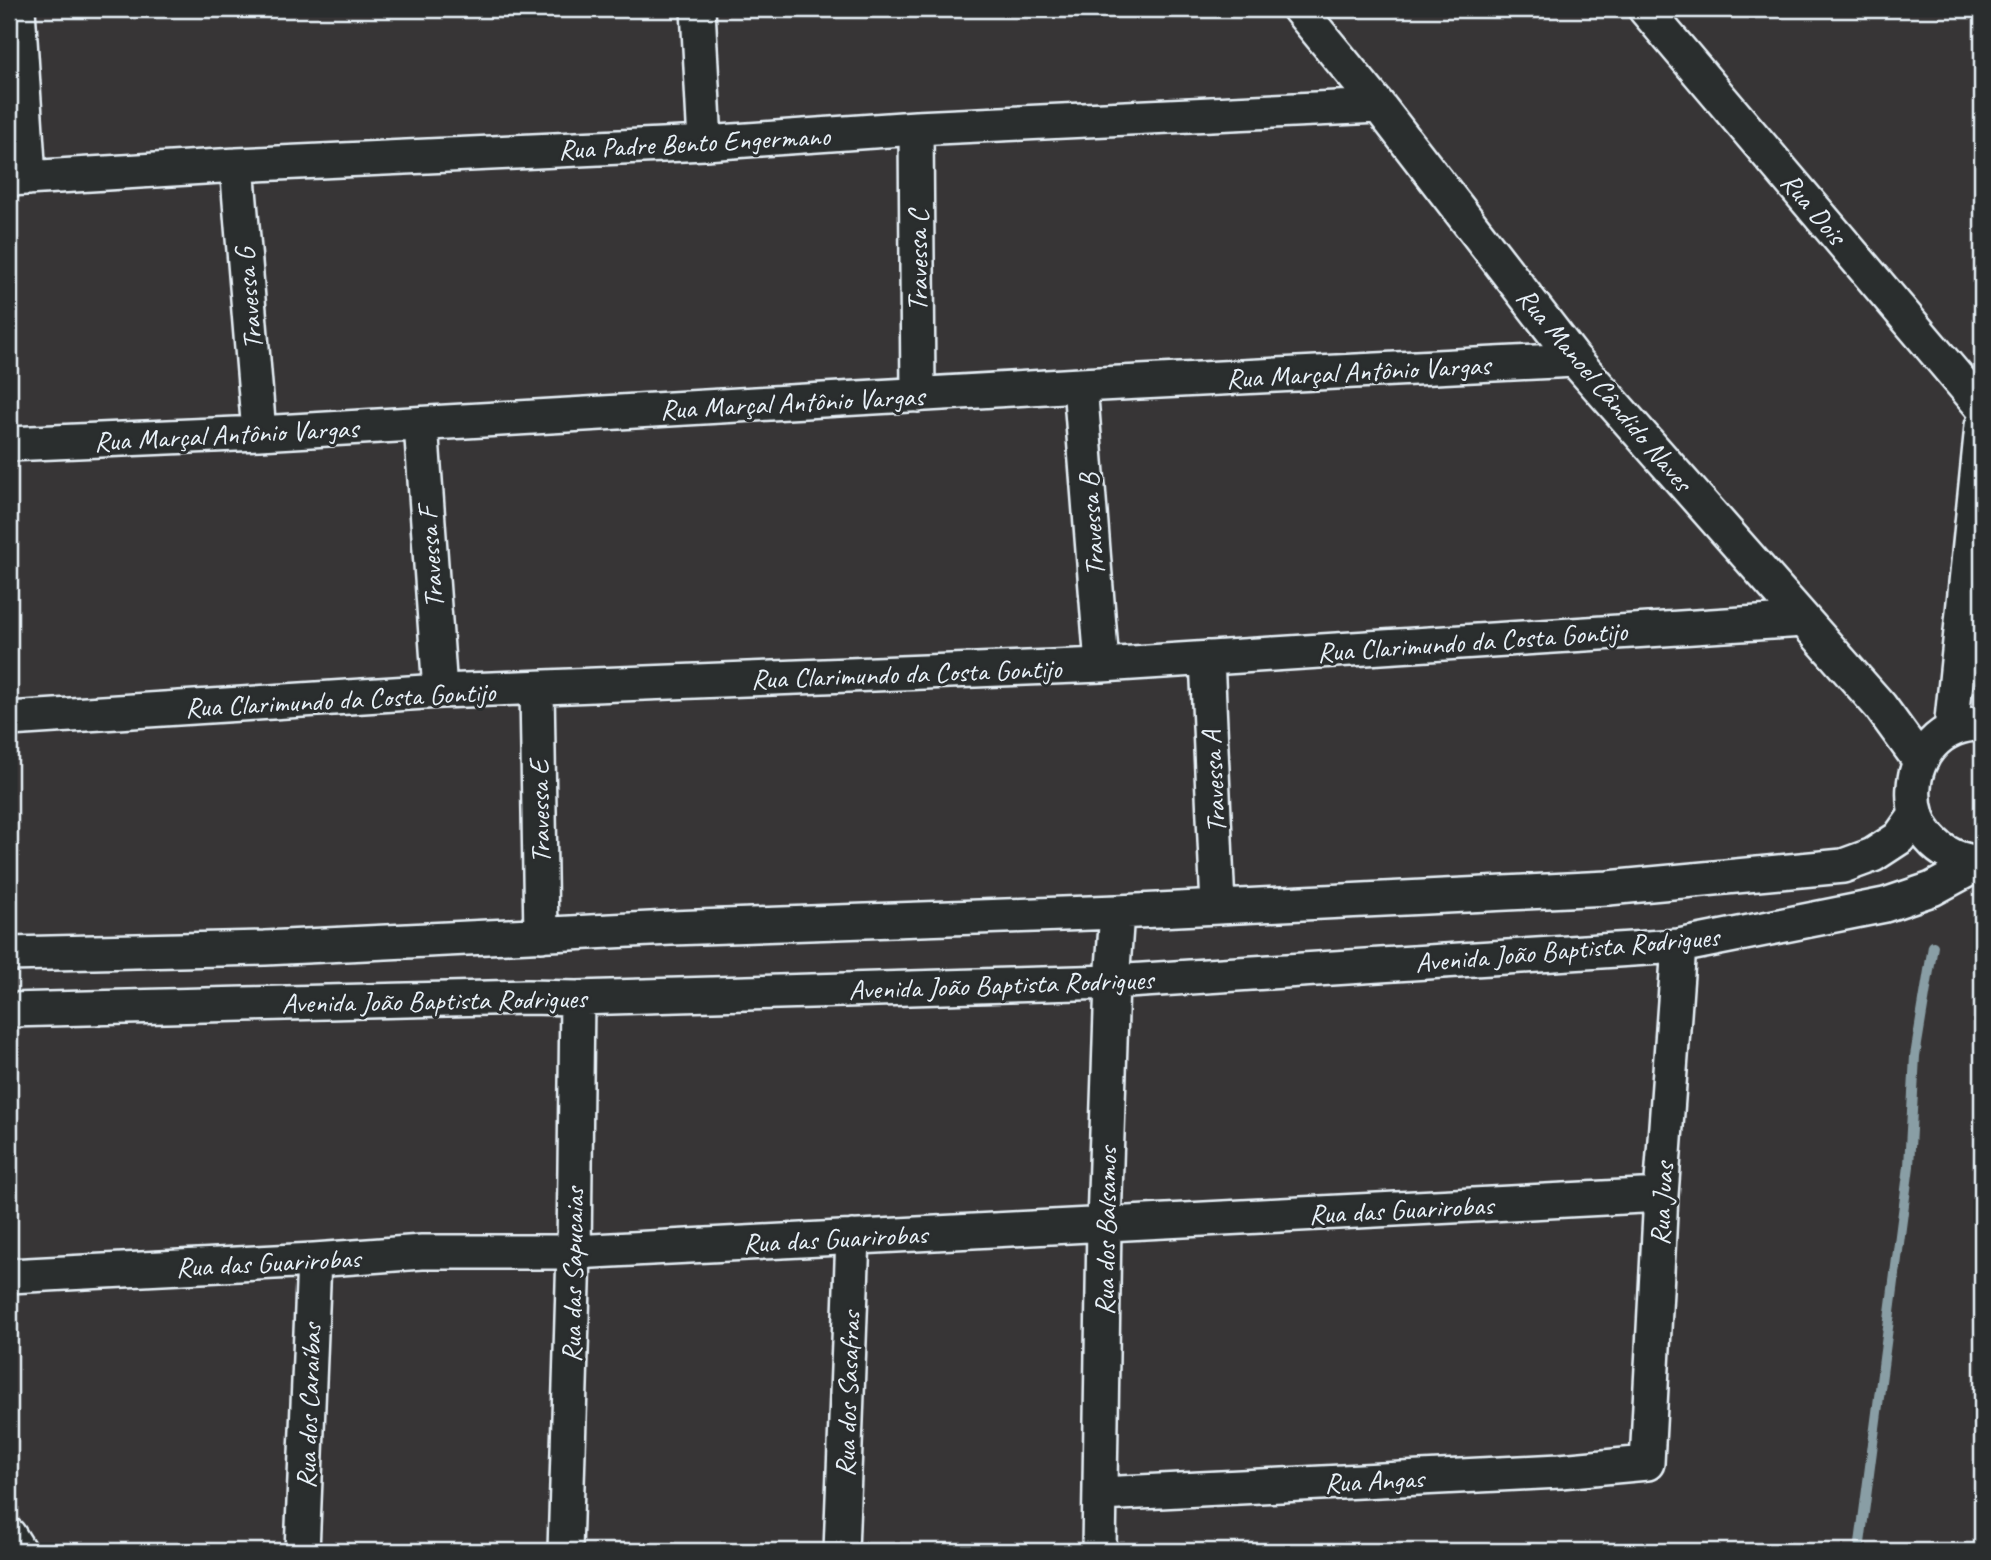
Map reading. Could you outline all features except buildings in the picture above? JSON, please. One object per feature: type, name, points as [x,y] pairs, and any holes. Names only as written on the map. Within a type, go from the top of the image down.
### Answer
[{"type":"street","points":[[18,9],[19,179]]},
{"type":"street","points":[[698,9],[705,143]]},
{"type":"street","name":"Rua Manoel Cândido Naves","points":[[1299,9],[1379,106],[1575,360],[1880,706],[1920,761]]},
{"type":"street","name":"Rua Dois","points":[[1645,9],[1982,407]]},
{"type":"street","name":"Rua Padre Bento Engermano","points":[[19,179],[237,165],[705,143],[916,128],[1379,106]]},
{"type":"street","name":"Travessa C","points":[[916,128],[918,395]]},
{"type":"street","name":"Travessa G","points":[[237,165],[258,433]]},
{"type":"street","name":"Rua Marçal Antônio Vargas","points":[[9,444],[258,433],[1080,385],[1575,360]]},
{"type":"street","name":"Travessa B","points":[[1080,385],[1102,665]]},
{"type":"street","name":"Travessa F","points":[[421,424],[440,691]]},
{"type":"street","points":[[1981,863],[1952,856],[1930,839],[1916,814],[1913,797],[1914,778],[1920,761],[1934,743],[1967,727],[1982,426]]},
{"type":"street","name":"Rua Clarimundo da Costa Gontijo","points":[[9,719],[440,691],[1102,665],[1803,620]]},
{"type":"street","name":"Travessa A","points":[[1207,658],[1218,907]]},
{"type":"street","name":"Travessa E","points":[[537,689],[541,935]]},
{"type":"street","name":"Avenida João Baptista Rodrigues","points":[[9,954],[265,948],[1608,888],[1843,866],[1873,855],[1899,838],[1916,814]]},
{"type":"street","name":"Avenida João Baptista Rodrigues","points":[[9,1010],[576,998],[1111,982],[1679,946],[1885,905],[1932,888],[1981,863]]},
{"type":"street","name":"Rua dos Balsamos","points":[[1099,1551],[1104,1224],[1111,982],[1117,912]]},
{"type":"street","name":"Rua Juas","points":[[1647,1463],[1661,1195],[1679,946]]},
{"type":"street","name":"Rua das Sapucaias","points":[[565,1551],[574,1252],[576,998]]},
{"type":"street","name":"Rua das Guarirobas","points":[[9,1276],[422,1252],[574,1252],[1661,1195]]},
{"type":"street","name":"Rua dos Sasafras","points":[[841,1551],[853,1237]]},
{"type":"street","name":"Rua dos Caraíbas","points":[[302,1551],[314,1260]]},
{"type":"street","name":"Rua Angas","points":[[1100,1494],[1560,1471],[1647,1463]]},
{"type":"street","points":[[9,1535],[19,1551]]},
{"type":"waterway","points":[[1859,1551],[1909,1166],[1915,1056],[1933,946]]}]
